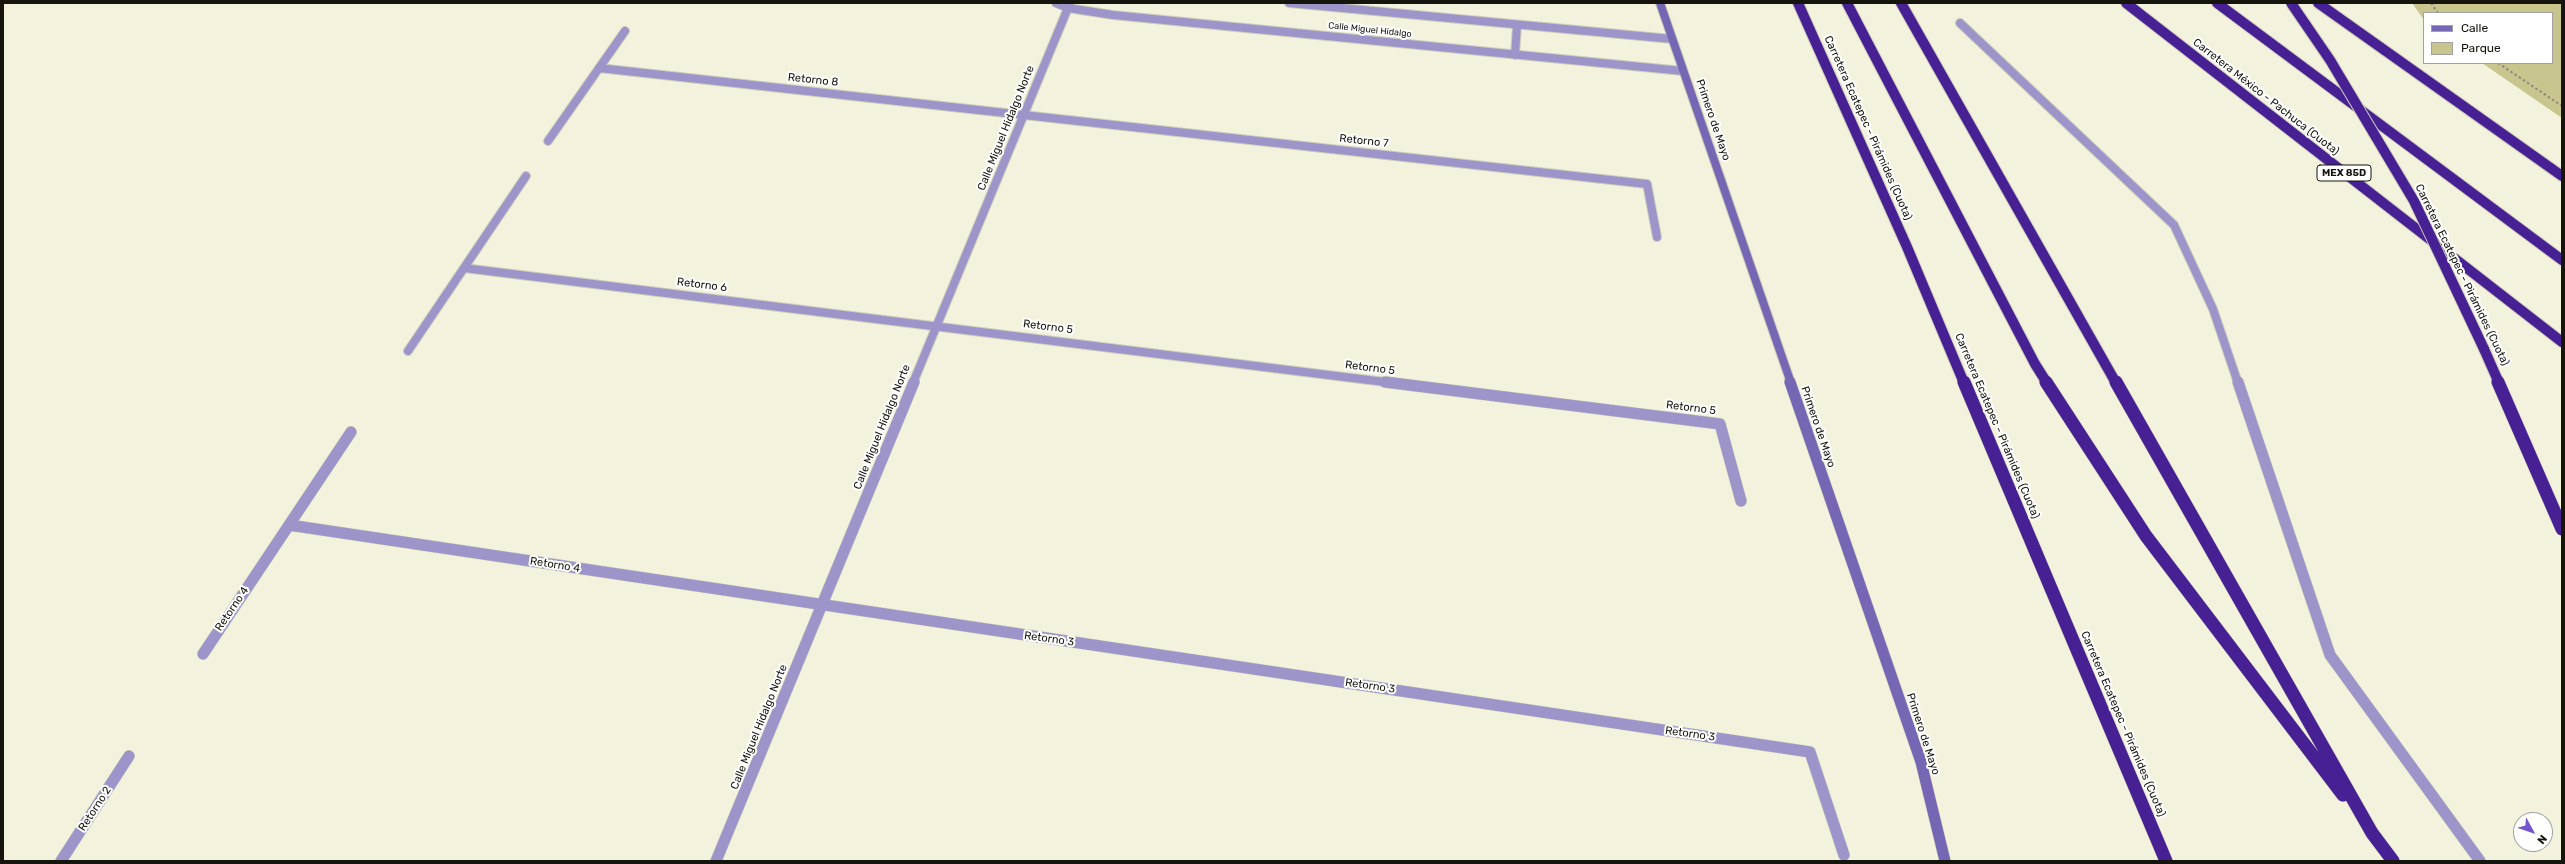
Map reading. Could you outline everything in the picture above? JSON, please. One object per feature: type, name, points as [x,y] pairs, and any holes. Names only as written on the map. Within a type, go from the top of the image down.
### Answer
[{"type":"highway","name":"Carretera Ecatepec - Pirámides (Cuota)","points":[[1798,3],[1907,247],[2166,861]]},
{"type":"highway","points":[[1847,3],[2039,371],[2146,536],[2393,861]]},
{"type":"highway","points":[[1901,3],[2372,833]]},
{"type":"highway","name":"Carretera México - Pachuca (Cuota)","points":[[2126,3],[2562,342]]},
{"type":"highway","points":[[2217,3],[2562,260]]},
{"type":"highway","name":"Carretera Ecatepec - Pirámides (Cuota)","points":[[2290,3],[2330,60],[2414,201],[2484,349],[2562,529]]},
{"type":"highway","points":[[2318,3],[2562,176]]},
{"type":"main road","name":"Primero de Mayo","points":[[1660,3],[1921,762],[1945,861]]},
{"type":"street","name":"Calle Miguel Hidalgo","points":[[1056,3],[1113,15],[1683,71]]},
{"type":"street","name":"Calle Miguel Hidalgo","points":[[1289,3],[1672,39]]},
{"type":"street","name":"Calle Miguel Hidalgo Norte","points":[[716,861],[1069,6]]},
{"type":"street","points":[[1960,23],[2174,225],[2214,309],[2330,655],[2480,861]]},
{"type":"street","points":[[1515,55],[1518,25]]},
{"type":"street","points":[[548,141],[625,31]]},
{"type":"street","name":"Retorno 8","points":[[599,68],[1025,114]]},
{"type":"street","name":"Retorno 7","points":[[1025,114],[1647,184],[1657,236]]},
{"type":"street","points":[[408,351],[526,176]]},
{"type":"street","name":"Retorno 6","points":[[464,268],[937,325]]},
{"type":"street","name":"Retorno 5","points":[[937,325],[1720,424],[1741,501]]},
{"type":"street","name":"Retorno 4","points":[[202,654],[351,432]]},
{"type":"street","name":"Retorno 4","points":[[289,525],[822,605]]},
{"type":"street","name":"Retorno 3","points":[[822,605],[1810,752],[1844,855]]},
{"type":"street","name":"Retorno 2","points":[[61,861],[130,756]]},
{"type":"path","points":[[2431,3],[2437,12]]},
{"type":"path","points":[[2499,64],[2562,106]]},
{"type":"green space","points":[[2412,3],[2562,3],[2562,118],[2483,64],[2553,64],[2553,12],[2423,12],[2423,19]]}]
